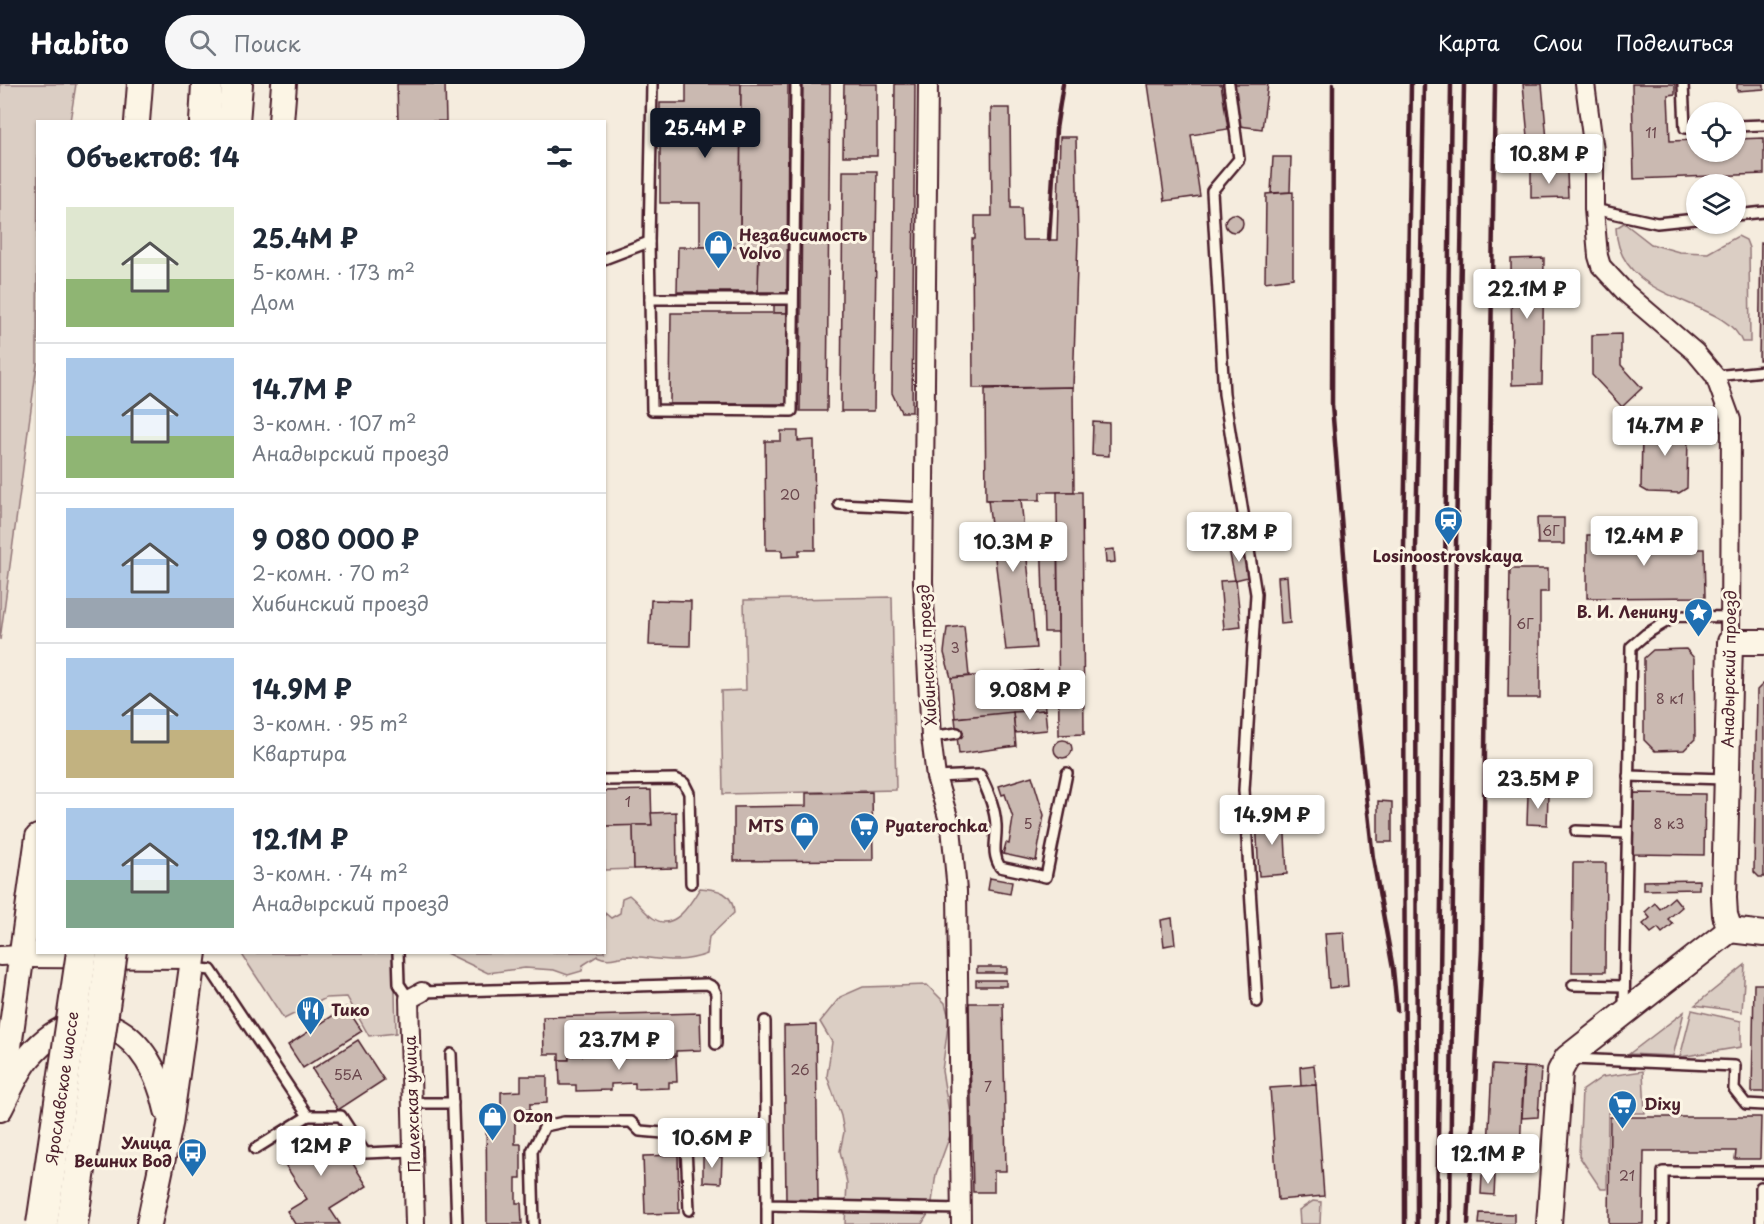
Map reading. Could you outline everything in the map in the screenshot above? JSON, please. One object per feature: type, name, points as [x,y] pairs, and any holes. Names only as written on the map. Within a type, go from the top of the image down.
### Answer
[{"type":"main road","points":[[205,120],[207,84]]},
{"type":"main road","points":[[234,120],[237,84]]},
{"type":"main road","name":"Ярославское шоссе","points":[[42,1224],[82,954]]},
{"type":"main road","name":"Ярославское шоссе","points":[[72,1224],[112,954]]},
{"type":"street","points":[[137,120],[140,84]]},
{"type":"street","points":[[241,120],[250,84]]},
{"type":"street","points":[[281,120],[284,84]]},
{"type":"street","name":"Хибинский проезд","points":[[928,84],[923,582],[931,737],[936,777],[951,827],[957,891],[961,1216]]},
{"type":"street","name":"Анадырский проезд","points":[[1585,84],[1594,151],[1594,209],[1601,266],[1626,293],[1695,352],[1715,376],[1731,420],[1730,642],[1724,898],[1725,915],[1730,930]]},
{"type":"street","points":[[1730,642],[1764,642]]},
{"type":"street","points":[[0,1108],[11,955],[36,846]]},
{"type":"street","points":[[1549,1224],[1560,1071],[1567,1058],[1730,930],[1764,934]]},
{"type":"street","points":[[11,955],[193,959],[170,1124],[149,1224]]},
{"type":"street","name":"Палехская улица","points":[[415,995],[411,1103],[415,1224]]},
{"type":"street","points":[[0,1108],[28,1057],[64,1027],[84,1021],[104,1023],[129,1039],[148,1057],[161,1085],[170,1124]]},
{"type":"lane","points":[[652,84],[649,242],[652,410],[792,411],[796,84]]},
{"type":"lane","points":[[1229,84],[1239,159],[1212,191],[1224,394],[1256,594],[1244,790],[1257,1002]]},
{"type":"lane","points":[[1683,84],[1686,128]]},
{"type":"lane","points":[[1746,126],[1764,125]]},
{"type":"lane","points":[[1594,209],[1657,223],[1686,220]]},
{"type":"lane","points":[[1746,214],[1764,212]]},
{"type":"lane","points":[[606,258],[649,242]]},
{"type":"lane","points":[[650,300],[792,299]]},
{"type":"lane","points":[[1715,376],[1764,371]]},
{"type":"lane","points":[[839,504],[925,508]]},
{"type":"lane","points":[[1624,1015],[1630,647],[1646,634],[1676,616],[1730,617]]},
{"type":"lane","points":[[931,737],[957,733]]},
{"type":"lane","points":[[936,777],[980,775],[993,804],[996,826],[994,856],[1000,867],[1046,877],[1067,773]]},
{"type":"lane","points":[[1628,776],[1726,779]]},
{"type":"lane","points":[[606,780],[676,778],[684,783],[689,793],[691,883]]},
{"type":"lane","points":[[1576,831],[1627,833]]},
{"type":"lane","points":[[398,954],[399,984],[415,995],[707,984],[713,987],[716,993],[716,1044]]},
{"type":"lane","points":[[193,959],[212,970],[308,1116]]},
{"type":"lane","points":[[1573,985],[1624,986]]},
{"type":"lane","points":[[765,1020],[767,1224]]},
{"type":"lane","points":[[451,1054],[457,1224]]},
{"type":"lane","points":[[1567,1058],[1735,1066],[1734,1089],[1746,1104],[1764,1105]]},
{"type":"lane","points":[[411,1103],[453,1102]]},
{"type":"lane","points":[[255,1149],[308,1116],[341,1116],[364,1153],[413,1151]]},
{"type":"lane","points":[[534,1224],[532,1151],[545,1126],[564,1122],[631,1122],[640,1131],[675,1134],[686,1147],[689,1210]]},
{"type":"lane","points":[[1663,1224],[1663,1172],[1764,1172]]},
{"type":"lane","points":[[1761,1187],[1761,1224]]},
{"type":"lane","points":[[767,1205],[961,1216]]},
{"type":"shaded area","points":[[0,84],[76,84],[70,120],[36,120],[36,371],[0,640]]},
{"type":"shaded area","points":[[1624,223],[1651,244],[1679,252],[1708,253],[1738,236],[1746,240],[1749,248],[1750,342],[1742,342],[1732,327],[1716,316],[1653,286],[1634,272],[1621,253],[1616,228]]},
{"type":"shaded area","points":[[892,597],[896,790],[723,794],[721,691],[746,690],[744,600]]},
{"type":"shaded area","points":[[633,825],[634,869],[606,870],[606,826]]},
{"type":"shaded area","points":[[700,888],[713,889],[728,896],[734,913],[709,937],[707,954],[697,957],[668,960],[629,956],[606,959],[597,956],[583,965],[582,971],[568,975],[554,970],[525,968],[488,973],[448,954],[606,954],[606,914],[611,918],[620,913],[622,898],[629,895],[647,913],[661,922],[675,919],[692,901]]},
{"type":"shaded area","points":[[242,954],[394,954],[396,1033],[369,1036],[347,997],[326,998],[284,1019]]},
{"type":"shaded area","points":[[1745,965],[1742,1012],[1695,1005]]},
{"type":"shaded area","points":[[927,985],[945,1003],[949,1018],[942,1071],[952,1130],[936,1174],[931,1209],[922,1224],[845,1224],[847,1183],[840,1151],[844,1132],[827,1076],[832,1042],[820,1022],[840,997],[863,987]]},
{"type":"shaded area","points":[[1692,1010],[1741,1021],[1741,1047],[1680,1057]]},
{"type":"shaded area","points":[[1684,1012],[1673,1056],[1629,1054]]},
{"type":"shaded area","points":[[1643,1071],[1645,1113],[1608,1113],[1607,1189],[1601,1189],[1579,1156],[1582,1091],[1602,1077]]},
{"type":"shaded area","points":[[1313,1201],[1321,1202],[1320,1224],[1300,1224],[1299,1210]]},
{"type":"building","points":[[397,84],[445,84],[446,120],[398,120]]},
{"type":"building","points":[[686,84],[741,84],[740,247],[700,247],[700,203],[660,203],[660,103],[686,103]]},
{"type":"building","points":[[741,84],[788,84],[787,313],[774,313],[774,292],[758,292],[759,247],[740,247]]},
{"type":"building","points":[[803,84],[830,84],[827,411],[800,411]]},
{"type":"building","points":[[844,84],[877,84],[877,156],[843,156]]},
{"type":"building","points":[[895,84],[915,84],[912,412],[901,412],[892,393]]},
{"type":"building","points":[[1148,84],[1221,84],[1228,129],[1191,135],[1200,196],[1165,201]]},
{"type":"building","points":[[1233,84],[1268,84],[1262,129],[1240,126]]},
{"type":"building","points":[[1523,84],[1542,84],[1550,173],[1531,169]]},
{"type":"building","points":[[1632,84],[1675,84],[1675,94],[1668,95],[1670,141],[1686,140],[1686,162],[1746,162],[1746,139],[1764,138],[1764,174],[1686,174],[1686,177],[1634,179]]},
{"type":"building","points":[[1737,84],[1764,84],[1764,89],[1737,91]]},
{"type":"building","points":[[991,108],[1010,108],[1011,208],[1021,208],[1022,240],[1057,240],[1060,137],[1076,137],[1078,238],[1073,387],[973,388],[972,239],[975,239],[975,216],[992,216]]},
{"type":"building","points":[[1273,157],[1291,157],[1290,192],[1271,193]]},
{"type":"building","points":[[1531,169],[1550,173],[1567,172],[1568,197],[1531,198]]},
{"type":"building","points":[[843,171],[877,171],[874,411],[841,411]]},
{"type":"building","points":[[1293,192],[1293,278],[1265,282],[1266,194]]},
{"type":"building","points":[[1230,214],[1238,214],[1243,219],[1241,230],[1230,232],[1225,227],[1225,219]]},
{"type":"building","points":[[1761,243],[1764,243],[1764,360],[1759,360]]},
{"type":"building","name":"Независимость Volvo","points":[[678,247],[759,247],[758,292],[677,292]]},
{"type":"building","points":[[1544,258],[1542,384],[1512,385],[1511,259]]},
{"type":"building","points":[[671,313],[787,313],[787,404],[670,404]]},
{"type":"building","points":[[1621,334],[1621,365],[1642,388],[1622,407],[1592,375],[1592,335]]},
{"type":"building","points":[[1073,387],[1074,492],[1040,492],[1040,500],[986,500],[985,389]]},
{"type":"building","points":[[1657,416],[1674,416],[1674,422],[1681,422],[1681,434],[1688,434],[1687,488],[1679,493],[1648,492],[1641,488],[1642,435],[1648,435],[1648,422],[1657,422]]},
{"type":"building","points":[[1093,422],[1109,423],[1109,456],[1092,455]]},
{"type":"building","points":[[781,431],[798,431],[798,441],[814,440],[815,550],[799,550],[799,556],[782,557],[782,550],[766,550],[765,441],[781,441]]},
{"type":"building","points":[[1057,492],[1082,492],[1084,734],[1059,735]]},
{"type":"building","points":[[988,500],[1021,500],[1036,648],[1006,650]]},
{"type":"building","points":[[1537,518],[1564,518],[1564,544],[1538,544]]},
{"type":"building","points":[[1057,528],[1058,632],[1044,632],[1041,529]]},
{"type":"building","points":[[1689,534],[1689,549],[1704,549],[1705,597],[1587,598],[1587,535]]},
{"type":"building","points":[[1242,546],[1248,577],[1235,580],[1229,549]]},
{"type":"building","points":[[1114,549],[1115,562],[1106,563],[1105,550]]},
{"type":"building","points":[[1510,569],[1548,569],[1548,592],[1540,592],[1540,698],[1508,698]]},
{"type":"building","points":[[1287,576],[1290,623],[1281,624],[1278,577]]},
{"type":"building","points":[[1236,580],[1241,627],[1224,629],[1220,581]]},
{"type":"building","points":[[651,600],[691,601],[690,646],[649,645]]},
{"type":"building","points":[[964,626],[969,676],[951,678],[944,653],[947,628]]},
{"type":"building","points":[[1686,649],[1694,658],[1695,739],[1684,750],[1655,751],[1644,740],[1644,658],[1653,650]]},
{"type":"building","points":[[1042,670],[1045,710],[955,718],[951,678]]},
{"type":"building","points":[[1763,684],[1764,877],[1759,877],[1754,872],[1757,690]]},
{"type":"building","points":[[1045,710],[1047,730],[1015,733],[1013,712]]},
{"type":"building","points":[[1013,712],[1016,746],[959,754],[955,718]]},
{"type":"building","points":[[1059,740],[1067,740],[1072,745],[1070,756],[1059,758],[1054,753],[1054,745]]},
{"type":"building","points":[[1032,776],[1044,815],[1036,861],[1003,854],[1006,843],[1009,844],[1013,818],[1005,794],[1002,795],[999,786]]},
{"type":"building","points":[[651,790],[652,825],[606,826],[606,791]]},
{"type":"building","points":[[872,792],[873,860],[734,861],[734,807],[806,806],[806,793]]},
{"type":"building","points":[[1634,793],[1705,794],[1704,855],[1633,854]]},
{"type":"building","points":[[1528,794],[1548,795],[1547,825],[1527,824]]},
{"type":"building","points":[[1378,801],[1392,802],[1392,842],[1378,842]]},
{"type":"building","points":[[676,812],[677,868],[634,869],[633,825],[652,825],[651,813]]},
{"type":"building","points":[[1284,816],[1287,874],[1259,876],[1256,818]]},
{"type":"building","points":[[1573,863],[1606,863],[1605,972],[1572,972]]},
{"type":"building","points":[[990,878],[1012,882],[1010,894],[988,890]]},
{"type":"building","points":[[1699,880],[1699,889],[1643,890],[1643,881]]},
{"type":"building","points":[[1674,897],[1682,907],[1668,919],[1673,924],[1662,933],[1658,928],[1651,933],[1643,924],[1650,918],[1645,912],[1655,903],[1660,909]]},
{"type":"building","points":[[1172,918],[1175,944],[1164,946],[1161,920]]},
{"type":"building","points":[[1344,932],[1348,986],[1329,988],[1325,933]]},
{"type":"building","points":[[977,967],[1007,967],[1007,973],[977,973]]},
{"type":"building","points":[[976,980],[1006,980],[1006,986],[976,986]]},
{"type":"building","points":[[1754,984],[1764,984],[1764,1092],[1752,1092]]},
{"type":"building","points":[[969,1003],[1003,1003],[1006,1171],[994,1171],[994,1192],[973,1192]]},
{"type":"building","points":[[346,1007],[362,1031],[303,1068],[288,1045]]},
{"type":"building","points":[[700,1013],[701,1050],[676,1051],[676,1056],[668,1057],[667,1053],[626,1054],[626,1058],[610,1059],[610,1055],[569,1056],[569,1060],[559,1060],[559,1054],[544,1054],[543,1017]]},
{"type":"building","points":[[816,1025],[818,1200],[786,1201],[784,1026]]},
{"type":"building","points":[[358,1040],[384,1080],[338,1110],[312,1069]]},
{"type":"building","points":[[667,1053],[668,1057],[676,1056],[677,1082],[669,1082],[669,1088],[635,1089],[635,1083],[611,1084],[611,1090],[576,1091],[576,1085],[560,1085],[559,1060],[569,1060],[569,1056],[610,1055],[610,1059],[626,1058],[626,1054]]},
{"type":"building","points":[[1314,1065],[1316,1085],[1301,1086],[1300,1067]]},
{"type":"building","points":[[1492,1065],[1524,1067],[1520,1149],[1488,1148]]},
{"type":"building","points":[[1525,1067],[1541,1068],[1538,1117],[1522,1118]]},
{"type":"building","points":[[521,1076],[547,1076],[547,1103],[530,1104],[530,1110],[521,1110],[521,1119],[515,1119],[515,1144],[521,1144],[521,1178],[516,1178],[516,1203],[521,1203],[522,1224],[487,1224],[486,1110],[501,1110],[501,1092],[521,1091]]},
{"type":"building","points":[[1316,1085],[1324,1196],[1278,1200],[1270,1088]]},
{"type":"building","points":[[1610,1117],[1761,1117],[1760,1159],[1735,1159],[1736,1151],[1644,1151],[1643,1224],[1609,1224]]},
{"type":"building","points":[[328,1124],[367,1186],[330,1209],[340,1224],[295,1224],[287,1211],[307,1199],[279,1155]]},
{"type":"building","points":[[678,1155],[679,1213],[645,1214],[643,1156]]},
{"type":"building","points":[[703,1156],[722,1157],[721,1183],[703,1182]]},
{"type":"building","points":[[1482,1175],[1495,1176],[1494,1195],[1481,1194]]},
{"type":"building","points":[[1480,1213],[1514,1214],[1514,1224],[1479,1224]]},
{"type":"railway","points":[[1049,239],[1056,129],[1063,84]]},
{"type":"railway","points":[[1333,84],[1332,405],[1356,705],[1373,858],[1393,969],[1397,1010]]},
{"type":"railway","points":[[1405,1224],[1404,547],[1411,84]]},
{"type":"railway","points":[[1417,1224],[1416,547],[1424,84]]},
{"type":"railway","points":[[1437,1224],[1451,84]]},
{"type":"railway","points":[[1450,1224],[1456,544],[1464,84]]},
{"type":"railway","points":[[1468,1224],[1482,949],[1495,84]]},
{"type":"place","name":"Независимость Volvo","points":[[718,270]]},
{"type":"place","name":"Losinoostrovskaya","points":[[1448,546]]},
{"type":"place","name":"В. И. Ленину","points":[[1699,638]]},
{"type":"place","name":"MTS","points":[[805,852]]},
{"type":"place","name":"Pyaterochka","points":[[864,852]]},
{"type":"place","name":"Тико","points":[[310,1036]]},
{"type":"place","name":"Dixy","points":[[1623,1130]]},
{"type":"place","name":"Ozon","points":[[492,1142]]},
{"type":"place","name":"Улица Вешних Вод","points":[[193,1178]]}]
